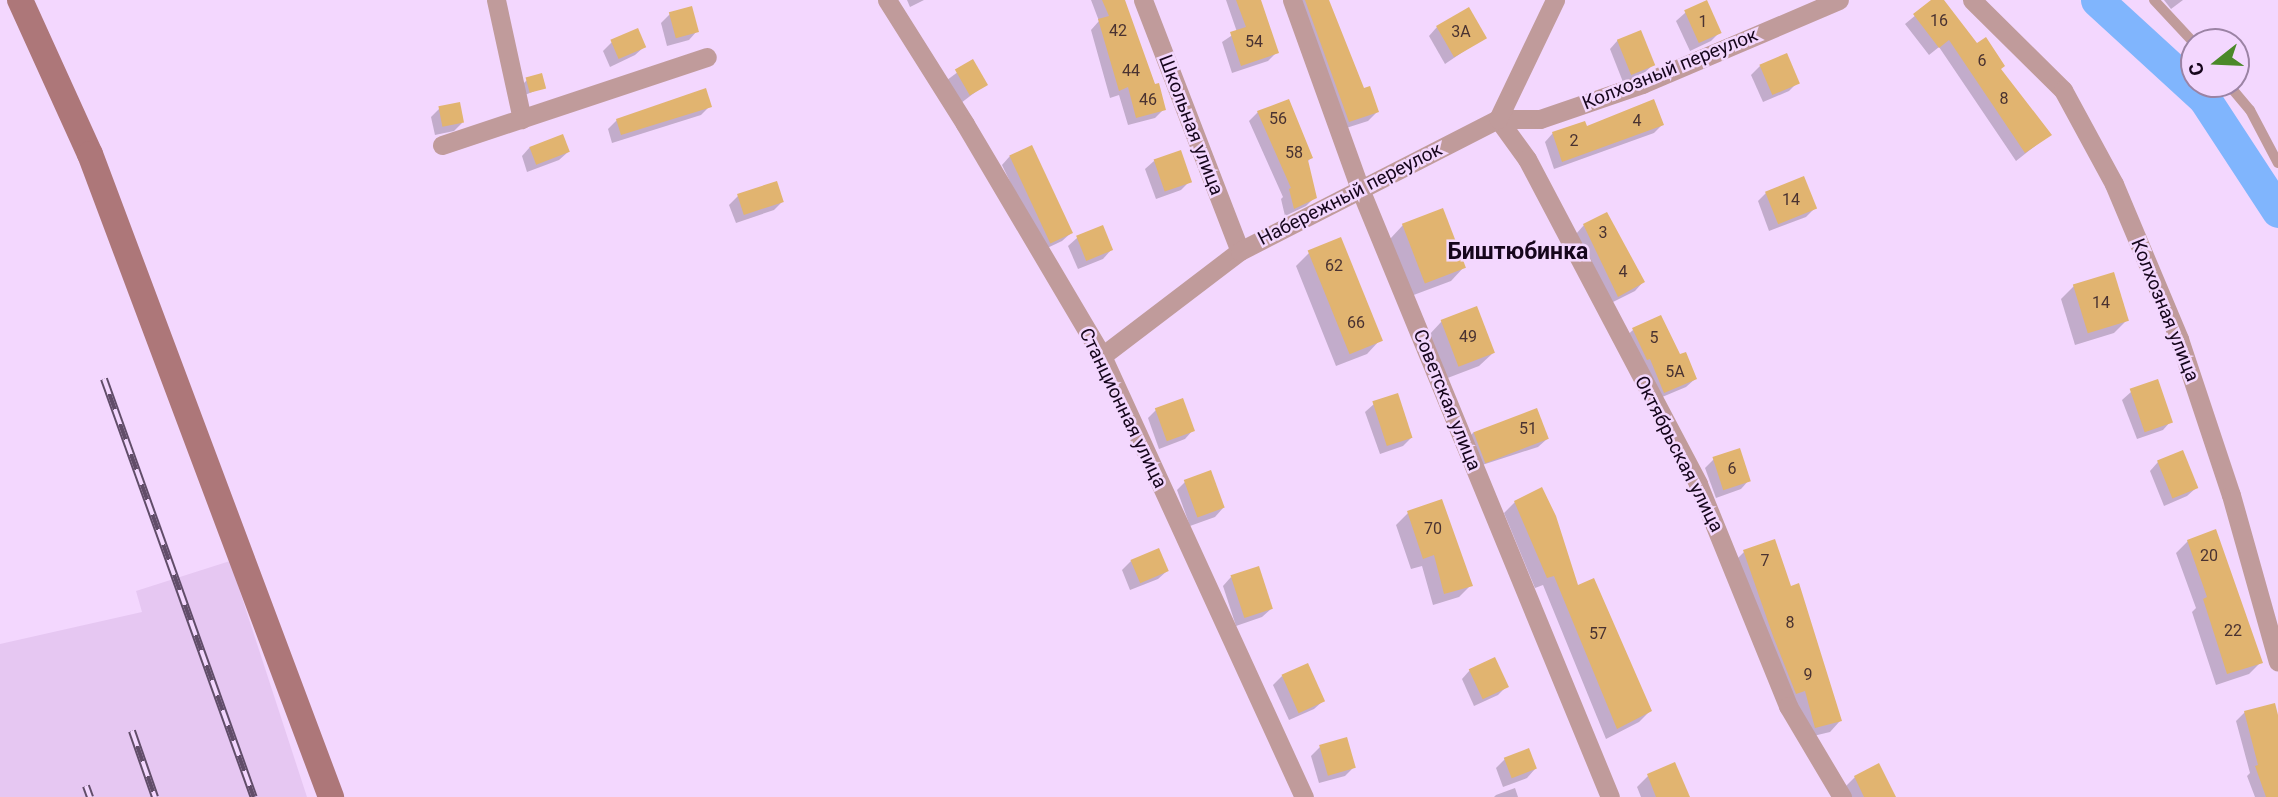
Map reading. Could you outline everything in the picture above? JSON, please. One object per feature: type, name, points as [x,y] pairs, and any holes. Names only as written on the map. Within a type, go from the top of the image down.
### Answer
[{"type":"street","points":[[20,0],[90,154],[331,797]]},
{"type":"street","points":[[496,0],[522,119]]},
{"type":"street","name":"Станционная улица","points":[[887,0],[965,124],[1102,356],[1304,797]]},
{"type":"street","name":"Школьная улица","points":[[1143,0],[1240,251]]},
{"type":"street","name":"Советская улица","points":[[1292,0],[1360,189],[1610,797]]},
{"type":"street","points":[[1498,119],[1555,0]]},
{"type":"street","name":"Колхозный переулок","points":[[1498,119],[1540,119],[1566,110],[1642,83],[1839,0]]},
{"type":"street","name":"Колхозная улица","points":[[1972,0],[2063,90],[2114,184],[2179,339],[2231,495],[2278,662]]},
{"type":"street","points":[[442,145],[707,57]]},
{"type":"street","name":"Набережный переулок","points":[[1102,356],[1240,251],[1498,119]]},
{"type":"street","name":"Октябрьская улица","points":[[1498,119],[1527,159],[1698,484],[1788,706],[1842,797]]},
{"type":"lane","points":[[2154,0],[2180,28]]},
{"type":"lane","points":[[2240,98],[2250,110],[2278,163]]},
{"type":"shaded area","points":[[230,561],[307,797],[0,797],[0,644],[142,612],[136,591]]},
{"type":"building","points":[[1102,0],[1125,0],[1155,84],[1159,83],[1166,110],[1136,118],[1128,87],[1119,91],[1098,19],[1109,16]]},
{"type":"building","points":[[1236,0],[1261,0],[1279,53],[1241,66],[1230,32],[1246,27]]},
{"type":"building","points":[[1305,0],[1329,0],[1364,88],[1370,86],[1379,112],[1349,122]]},
{"type":"building","points":[[1707,0],[1722,33],[1699,43],[1684,10]]},
{"type":"building","points":[[1931,0],[1944,0],[1977,43],[1986,37],[2005,66],[2001,69],[2052,135],[2025,153],[1949,40],[1939,48],[1913,14]]},
{"type":"building","points":[[692,6],[699,32],[676,38],[669,12]]},
{"type":"building","points":[[1469,7],[1487,38],[1454,57],[1436,26]]},
{"type":"building","points":[[638,28],[646,47],[619,59],[610,40]]},
{"type":"building","points":[[1641,30],[1655,65],[1631,75],[1617,40]]},
{"type":"building","points":[[1787,53],[1800,83],[1772,95],[1759,65]]},
{"type":"building","points":[[973,59],[988,85],[970,95],[955,70]]},
{"type":"building","points":[[542,73],[546,88],[530,93],[526,77]]},
{"type":"building","points":[[706,88],[712,107],[621,135],[616,119]]},
{"type":"building","points":[[1289,99],[1313,158],[1308,160],[1317,198],[1294,209],[1289,189],[1291,188],[1257,111]]},
{"type":"building","points":[[1654,99],[1664,125],[1562,162],[1552,132],[1585,121],[1587,126]]},
{"type":"building","points":[[460,102],[464,123],[442,127],[438,106]]},
{"type":"building","points":[[563,134],[570,152],[536,165],[529,147]]},
{"type":"building","points":[[1032,145],[1073,233],[1050,243],[1009,156]]},
{"type":"building","points":[[1181,150],[1192,182],[1165,192],[1154,159]]},
{"type":"building","points":[[1804,176],[1817,208],[1778,224],[1765,192]]},
{"type":"building","points":[[777,181],[784,202],[744,215],[737,194]]},
{"type":"building","points":[[1443,208],[1466,268],[1425,284],[1402,224]]},
{"type":"building","points":[[1607,212],[1645,282],[1618,297],[1583,224]]},
{"type":"building","points":[[1103,225],[1113,250],[1086,261],[1076,236]]},
{"type":"building","points":[[1341,237],[1383,341],[1350,354],[1308,250]]},
{"type":"building","points":[[2114,272],[2129,321],[2088,333],[2073,285]]},
{"type":"building","points":[[1477,306],[1495,353],[1459,367],[1441,320]]},
{"type":"building","points":[[1661,315],[1680,354],[1686,352],[1697,379],[1664,393],[1650,359],[1647,360],[1632,328]]},
{"type":"building","points":[[2158,379],[2173,422],[2145,432],[2130,389]]},
{"type":"building","points":[[1398,393],[1413,438],[1387,446],[1372,401]]},
{"type":"building","points":[[1183,398],[1195,431],[1167,441],[1155,408]]},
{"type":"building","points":[[1537,408],[1549,439],[1485,463],[1474,432]]},
{"type":"building","points":[[1740,448],[1751,481],[1723,490],[1712,457]]},
{"type":"building","points":[[2183,450],[2198,488],[2172,499],[2157,460]]},
{"type":"building","points":[[1211,470],[1225,508],[1197,518],[1184,480]]},
{"type":"building","points":[[1542,487],[1556,516],[1578,585],[1594,578],[1652,711],[1617,729],[1554,576],[1547,578],[1514,501]]},
{"type":"building","points":[[1442,499],[1473,586],[1444,594],[1434,555],[1423,559],[1407,511]]},
{"type":"building","points":[[2216,529],[2263,663],[2227,674],[2203,599],[2207,597],[2187,540]]},
{"type":"building","points":[[1775,539],[1791,586],[1799,583],[1842,721],[1815,728],[1805,691],[1796,694],[1773,636],[1743,550]]},
{"type":"building","points":[[1159,548],[1169,571],[1140,583],[1130,560]]},
{"type":"building","points":[[1259,566],[1273,609],[1244,618],[1230,575]]},
{"type":"building","points":[[1495,657],[1509,687],[1483,699],[1469,669]]},
{"type":"building","points":[[1308,663],[1325,701],[1299,713],[1282,675]]},
{"type":"building","points":[[2275,703],[2278,715],[2278,797],[2266,797],[2255,766],[2258,765],[2244,711]]},
{"type":"building","points":[[1347,737],[1356,768],[1328,776],[1319,745]]},
{"type":"building","points":[[1529,748],[1537,769],[1512,778],[1504,758]]},
{"type":"building","points":[[1675,762],[1690,797],[1656,797],[1647,774]]},
{"type":"building","points":[[1879,763],[1896,797],[1864,797],[1854,776]]},
{"type":"waterway","points":[[2097,0],[2204,98],[2278,211]]},
{"type":"railway","points":[[104,379],[254,797]]},
{"type":"railway","points":[[132,731],[155,797]]},
{"type":"railway","points":[[86,786],[90,797]]},
{"type":"district","name":"Биштюбинка","points":[[1518,252]]}]
